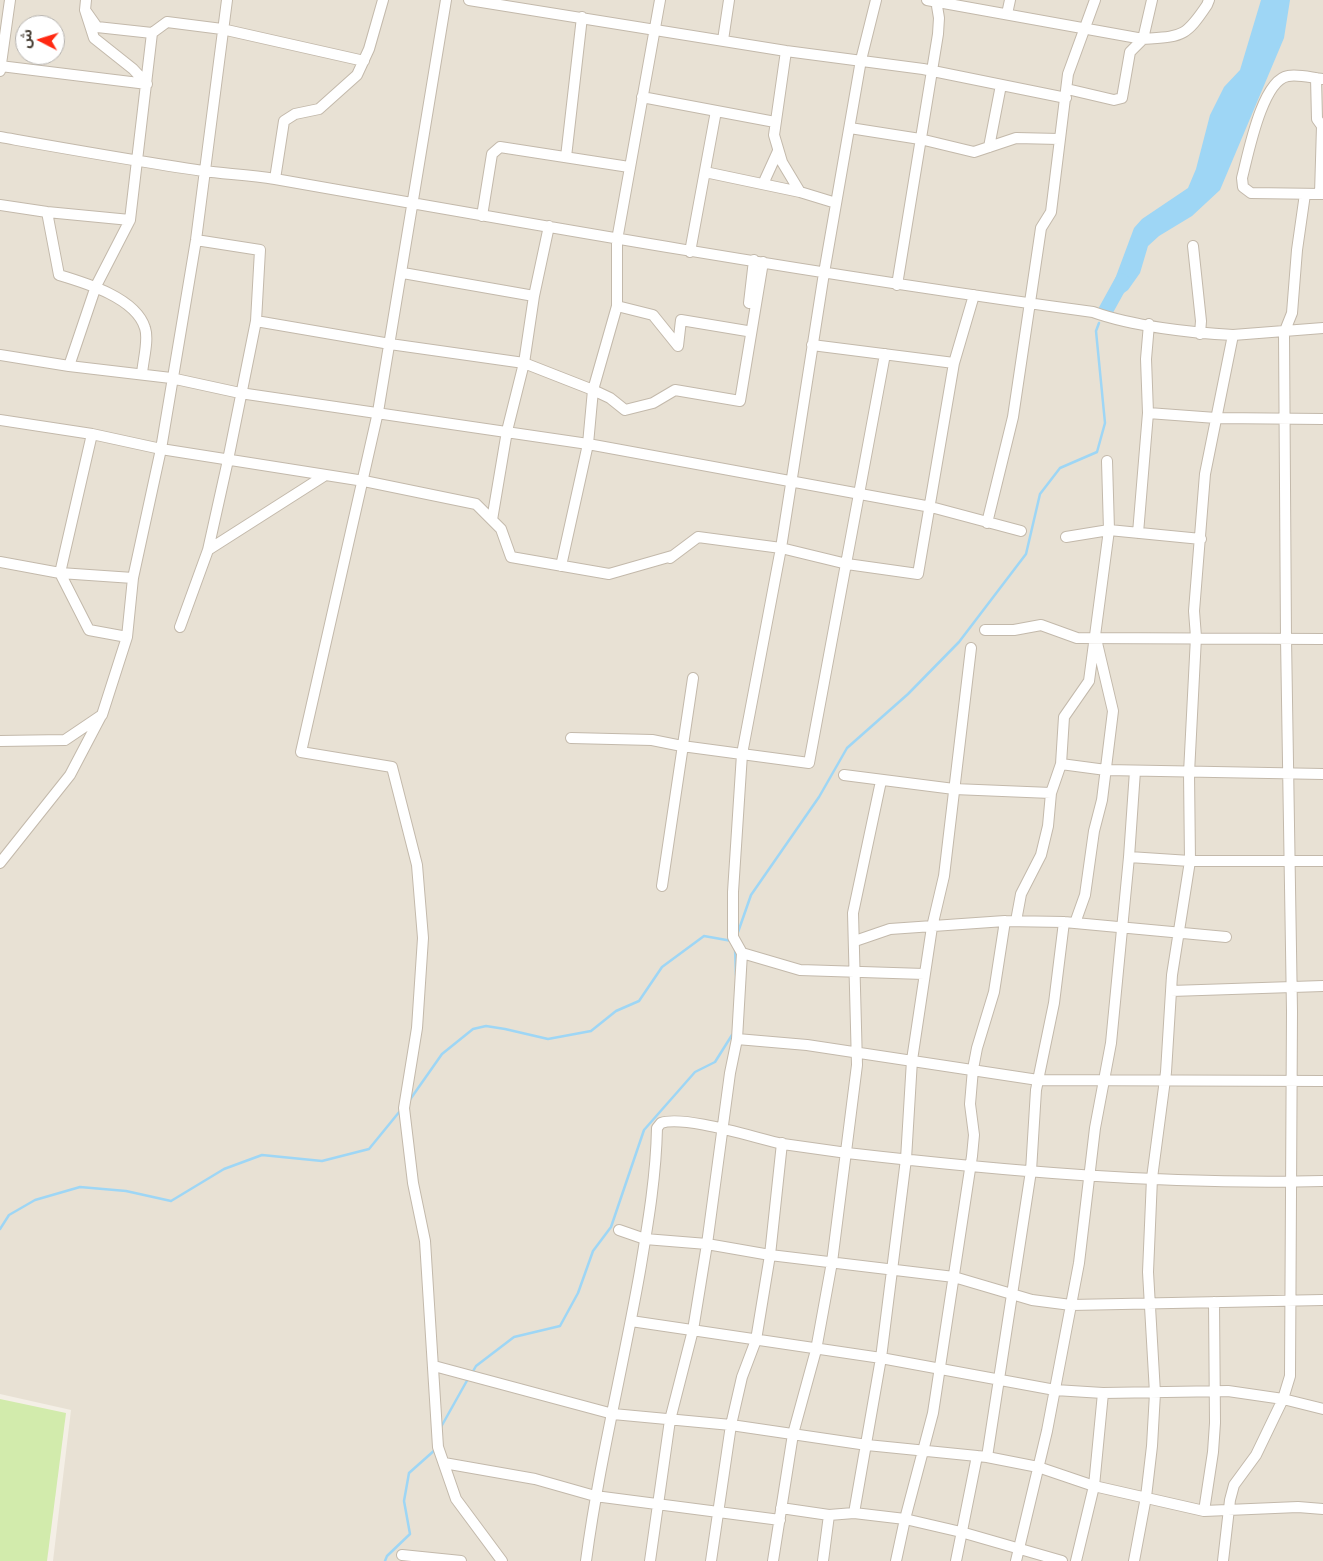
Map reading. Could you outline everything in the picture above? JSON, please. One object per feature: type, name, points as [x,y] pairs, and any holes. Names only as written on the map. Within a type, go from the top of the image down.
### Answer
[{"type":"street","points":[[10,0],[0,68],[147,84]]},
{"type":"street","points":[[0,863],[70,775],[102,715],[127,637],[133,578],[161,449],[171,378],[196,240],[203,171],[227,0]]},
{"type":"street","points":[[275,179],[284,121],[295,114],[319,109],[357,75],[364,61],[383,0]]},
{"type":"street","points":[[446,0],[412,202],[403,273],[378,412],[364,481],[301,752],[392,767],[417,866],[423,938],[417,1028],[404,1108],[413,1184],[426,1242],[438,1447],[456,1499],[502,1561]]},
{"type":"street","points":[[469,0],[512,3],[582,17],[786,51],[932,70],[1001,85],[1114,100],[1122,98],[1130,52],[1144,39],[1152,0]]},
{"type":"street","points":[[561,566],[588,444],[593,390],[617,306],[617,240],[660,0]]},
{"type":"street","points":[[723,40],[729,0]]},
{"type":"street","points":[[650,1561],[670,1420],[693,1330],[724,1129],[730,1073],[737,1039],[742,954],[733,937],[733,928],[742,754],[782,548],[812,345],[861,60],[876,0]]},
{"type":"street","points":[[1007,14],[1010,0]]},
{"type":"street","points":[[987,523],[1013,417],[1041,228],[1050,212],[1068,74],[1095,0]]},
{"type":"street","points":[[897,285],[939,18],[933,1],[1144,39],[1172,37],[1188,31],[1209,0]]},
{"type":"street","points":[[86,5],[94,38],[133,69],[147,84]]},
{"type":"street","points":[[86,5],[97,27],[152,33],[167,22],[222,29],[364,61]]},
{"type":"street","points":[[566,157],[582,17]]},
{"type":"street","points":[[69,366],[96,286],[130,220],[152,33]]},
{"type":"street","points":[[786,51],[774,135],[778,151],[800,192]]},
{"type":"street","points":[[1287,76],[1319,78],[1317,119],[1322,126],[1322,194],[1306,194],[1250,193],[1243,187],[1242,178],[1264,99],[1274,84],[1287,76]]},
{"type":"street","points":[[989,147],[1001,85]]},
{"type":"street","points":[[642,97],[775,122]]},
{"type":"street","points":[[690,252],[716,111]]},
{"type":"street","points":[[850,128],[920,139],[966,152],[974,152],[1023,137],[1060,139]]},
{"type":"street","points":[[0,137],[203,171],[275,179],[690,252],[759,261],[897,285],[1093,312],[1112,319],[1200,334],[1284,333],[1323,328]]},
{"type":"street","points":[[482,216],[492,154],[497,148],[503,147],[629,167]]},
{"type":"street","points":[[763,184],[778,151]]},
{"type":"street","points":[[705,172],[800,192],[836,203]]},
{"type":"street","points":[[1223,1561],[1234,1485],[1256,1455],[1283,1399],[1290,1376],[1292,986],[1286,638],[1284,333],[1292,313],[1297,250],[1306,194]]},
{"type":"street","points":[[0,205],[47,212],[130,220]]},
{"type":"street","points":[[47,212],[59,275],[96,286],[133,310],[141,318],[146,329],[142,374]]},
{"type":"street","points":[[492,520],[507,430],[524,363],[534,296],[550,226]]},
{"type":"street","points":[[180,627],[208,550],[228,460],[256,321],[260,250],[196,240]]},
{"type":"street","points":[[1194,246],[1201,321],[1200,334]]},
{"type":"street","points":[[740,401],[747,330],[759,261]]},
{"type":"street","points":[[740,401],[759,261]]},
{"type":"street","points":[[403,273],[534,296]]},
{"type":"street","points":[[0,420],[92,434],[161,449],[364,481],[476,504],[500,529],[511,557],[561,566],[609,574],[671,557],[698,537],[782,548],[847,564],[918,574],[931,507],[954,363],[974,295]]},
{"type":"street","points":[[617,306],[653,315],[678,346],[681,320],[747,330]]},
{"type":"street","points":[[256,321],[390,344],[524,363],[593,390],[610,398],[625,410],[653,403],[676,390],[740,401]]},
{"type":"street","points":[[1138,533],[1148,413],[1146,359],[1149,324]]},
{"type":"street","points":[[1134,1561],[1146,1497],[1155,1393],[1148,1272],[1152,1178],[1164,1079],[1178,932],[1190,861],[1189,772],[1196,637],[1194,611],[1205,474],[1233,335]]},
{"type":"street","points":[[812,345],[954,363]]},
{"type":"street","points":[[571,738],[652,740],[682,746],[810,763],[885,354]]},
{"type":"street","points":[[0,355],[69,366],[171,378],[240,393],[507,430],[931,507],[1021,531]]},
{"type":"street","points":[[1148,413],[1216,418],[1323,419]]},
{"type":"street","points":[[92,434],[60,573],[89,630],[127,637]]},
{"type":"street","points":[[1016,921],[1021,894],[1042,855],[1048,826],[1051,793],[1061,764],[1064,717],[1089,681],[1109,530],[1108,460]]},
{"type":"street","points":[[208,550],[324,476]]},
{"type":"street","points":[[1066,537],[1109,530],[1201,539]]},
{"type":"street","points":[[0,562],[60,573],[133,578]]},
{"type":"street","points":[[985,630],[1014,630],[1041,625],[1077,638],[1095,636],[1323,639]]},
{"type":"street","points":[[956,1561],[961,1532],[982,1456],[1014,1295],[1031,1171],[1038,1080],[1069,923],[1085,894],[1106,770],[1112,711],[1095,636]]},
{"type":"street","points":[[854,1514],[881,1358],[906,1159],[912,1060],[932,927],[944,876],[970,648]]},
{"type":"street","points":[[662,886],[693,678]]},
{"type":"street","points":[[0,741],[65,740],[102,715]]},
{"type":"street","points":[[1061,764],[1106,770],[1323,774]]},
{"type":"street","points":[[1016,1561],[1055,1390],[1083,1237],[1094,1128],[1111,1043],[1123,928],[1135,771]]},
{"type":"street","points":[[844,775],[880,782],[954,789],[1051,793]]},
{"type":"street","points":[[773,1561],[793,1434],[816,1350],[832,1262],[858,1053],[854,913],[880,782]]},
{"type":"street","points":[[1129,857],[1190,861],[1323,861]]},
{"type":"street","points":[[855,941],[890,929],[1005,921],[1069,923],[1226,937]]},
{"type":"street","points":[[896,1561],[905,1519],[925,1450],[940,1368],[974,1145],[970,1104],[973,1069],[977,1048],[994,992],[1005,921]]},
{"type":"street","points":[[742,954],[800,970],[924,974]]},
{"type":"street","points":[[1172,991],[1323,986]]},
{"type":"street","points":[[737,1039],[807,1045],[1038,1080],[1323,1081]]},
{"type":"street","points":[[586,1561],[595,1496],[613,1414],[645,1240],[656,1172],[659,1124],[675,1122],[724,1129],[782,1143],[845,1153],[970,1166],[1090,1176],[1290,1182],[1323,1181]]},
{"type":"street","points":[[711,1561],[731,1426],[742,1377],[756,1340],[770,1255],[782,1143]]},
{"type":"street","points":[[620,1230],[645,1240],[707,1244],[770,1255],[954,1277],[1014,1295],[1071,1305],[1323,1300]]},
{"type":"street","points":[[1204,1511],[1213,1452],[1216,1391],[1214,1302]]},
{"type":"street","points":[[631,1320],[816,1350],[881,1358],[1055,1390],[1103,1393],[1216,1391],[1283,1399],[1323,1409]]},
{"type":"street","points":[[434,1366],[613,1414],[731,1426],[867,1445],[982,1456],[1038,1467],[1094,1486],[1204,1511],[1229,1512],[1298,1507],[1323,1509]]},
{"type":"street","points":[[1076,1561],[1094,1486],[1103,1393]]},
{"type":"street","points":[[444,1463],[535,1479],[595,1496],[718,1510],[780,1520]]},
{"type":"street","points":[[781,1508],[828,1515],[854,1514],[905,1519],[961,1532],[1062,1561]]},
{"type":"street","points":[[823,1561],[828,1515]]},
{"type":"street","points":[[402,1555],[461,1561]]},
{"type":"shaded area","points":[[0,0],[1323,0],[1323,1561],[53,1561],[71,1410],[0,1394]]},
{"type":"green space","points":[[0,1399],[66,1413],[47,1561],[0,1561]]},
{"type":"water","points":[[1261,0],[1290,0],[1284,38],[1220,190],[1192,216],[1159,236],[1148,246],[1140,273],[1128,290],[1121,295],[1112,297],[1112,287],[1134,228],[1142,219],[1188,188],[1196,169],[1210,115],[1224,87],[1240,70]]},
{"type":"waterway","points":[[1106,310],[1122,281]]},
{"type":"waterway","points":[[737,935],[751,895],[819,797],[847,748],[908,694],[959,642],[1026,554],[1040,494],[1060,468],[1097,452],[1105,423],[1096,331],[1099,323]]},
{"type":"waterway","points":[[409,1101],[442,1054],[473,1029],[486,1026],[548,1039],[591,1031],[616,1011],[639,1001],[662,967],[704,936],[732,941]]},
{"type":"waterway","points":[[735,948],[736,975]]},
{"type":"waterway","points":[[472,1373],[476,1366],[514,1337],[560,1326],[578,1293],[593,1251],[611,1227],[644,1130],[695,1072],[715,1062],[732,1035]]},
{"type":"waterway","points":[[0,1229],[9,1215],[35,1200],[80,1187],[126,1191],[171,1201],[224,1169],[262,1155],[322,1161],[369,1149],[400,1111]]},
{"type":"waterway","points":[[441,1427],[469,1377]]},
{"type":"waterway","points":[[385,1561],[387,1556],[410,1534],[404,1501],[409,1473],[436,1449]]}]
